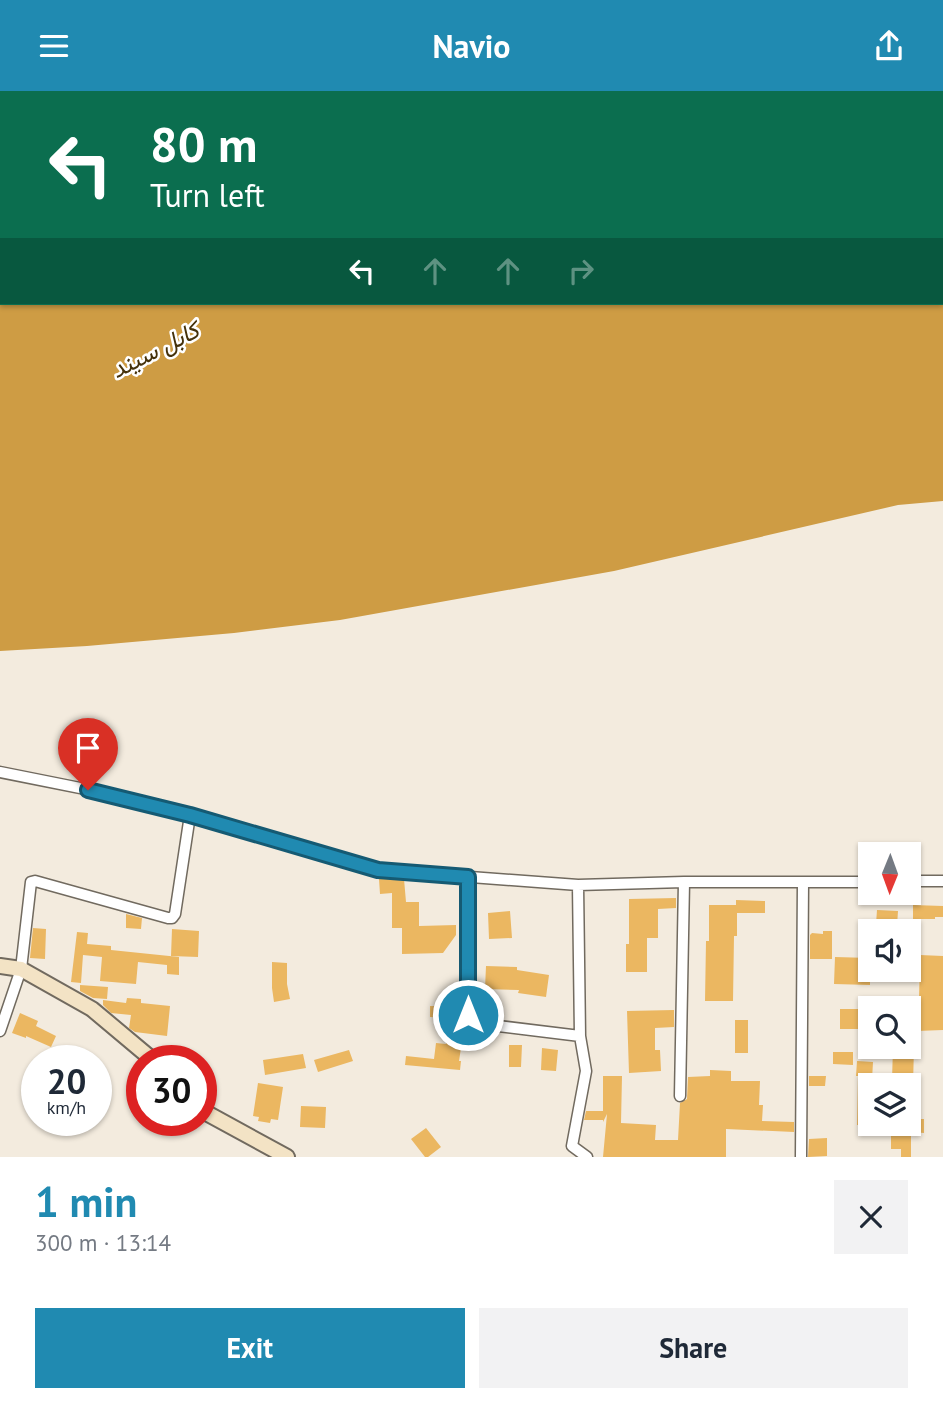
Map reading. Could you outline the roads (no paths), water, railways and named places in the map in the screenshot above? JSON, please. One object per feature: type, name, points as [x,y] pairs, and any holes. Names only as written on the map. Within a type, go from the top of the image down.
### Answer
[{"type":"street","points":[[0,772],[110,794],[378,870],[578,884],[858,881]]},
{"type":"street","points":[[0,1031],[21,969],[31,882],[172,918],[175,914],[190,815]]},
{"type":"street","points":[[468,877],[469,1020],[474,1023],[580,1036]]},
{"type":"street","points":[[921,881],[943,881]]},
{"type":"street","points":[[680,1096],[684,882]]},
{"type":"street","points":[[801,1157],[803,882]]},
{"type":"street","points":[[578,884],[580,1036],[586,1071],[572,1146],[587,1157]]},
{"type":"street","points":[[0,966],[21,969],[92,1009],[135,1045]]},
{"type":"street","points":[[217,1119],[288,1157]]},
{"type":"water","name":"کابل سيند","points":[[0,305],[943,305],[943,501],[898,505],[614,571],[340,620],[234,633],[0,651]]}]
